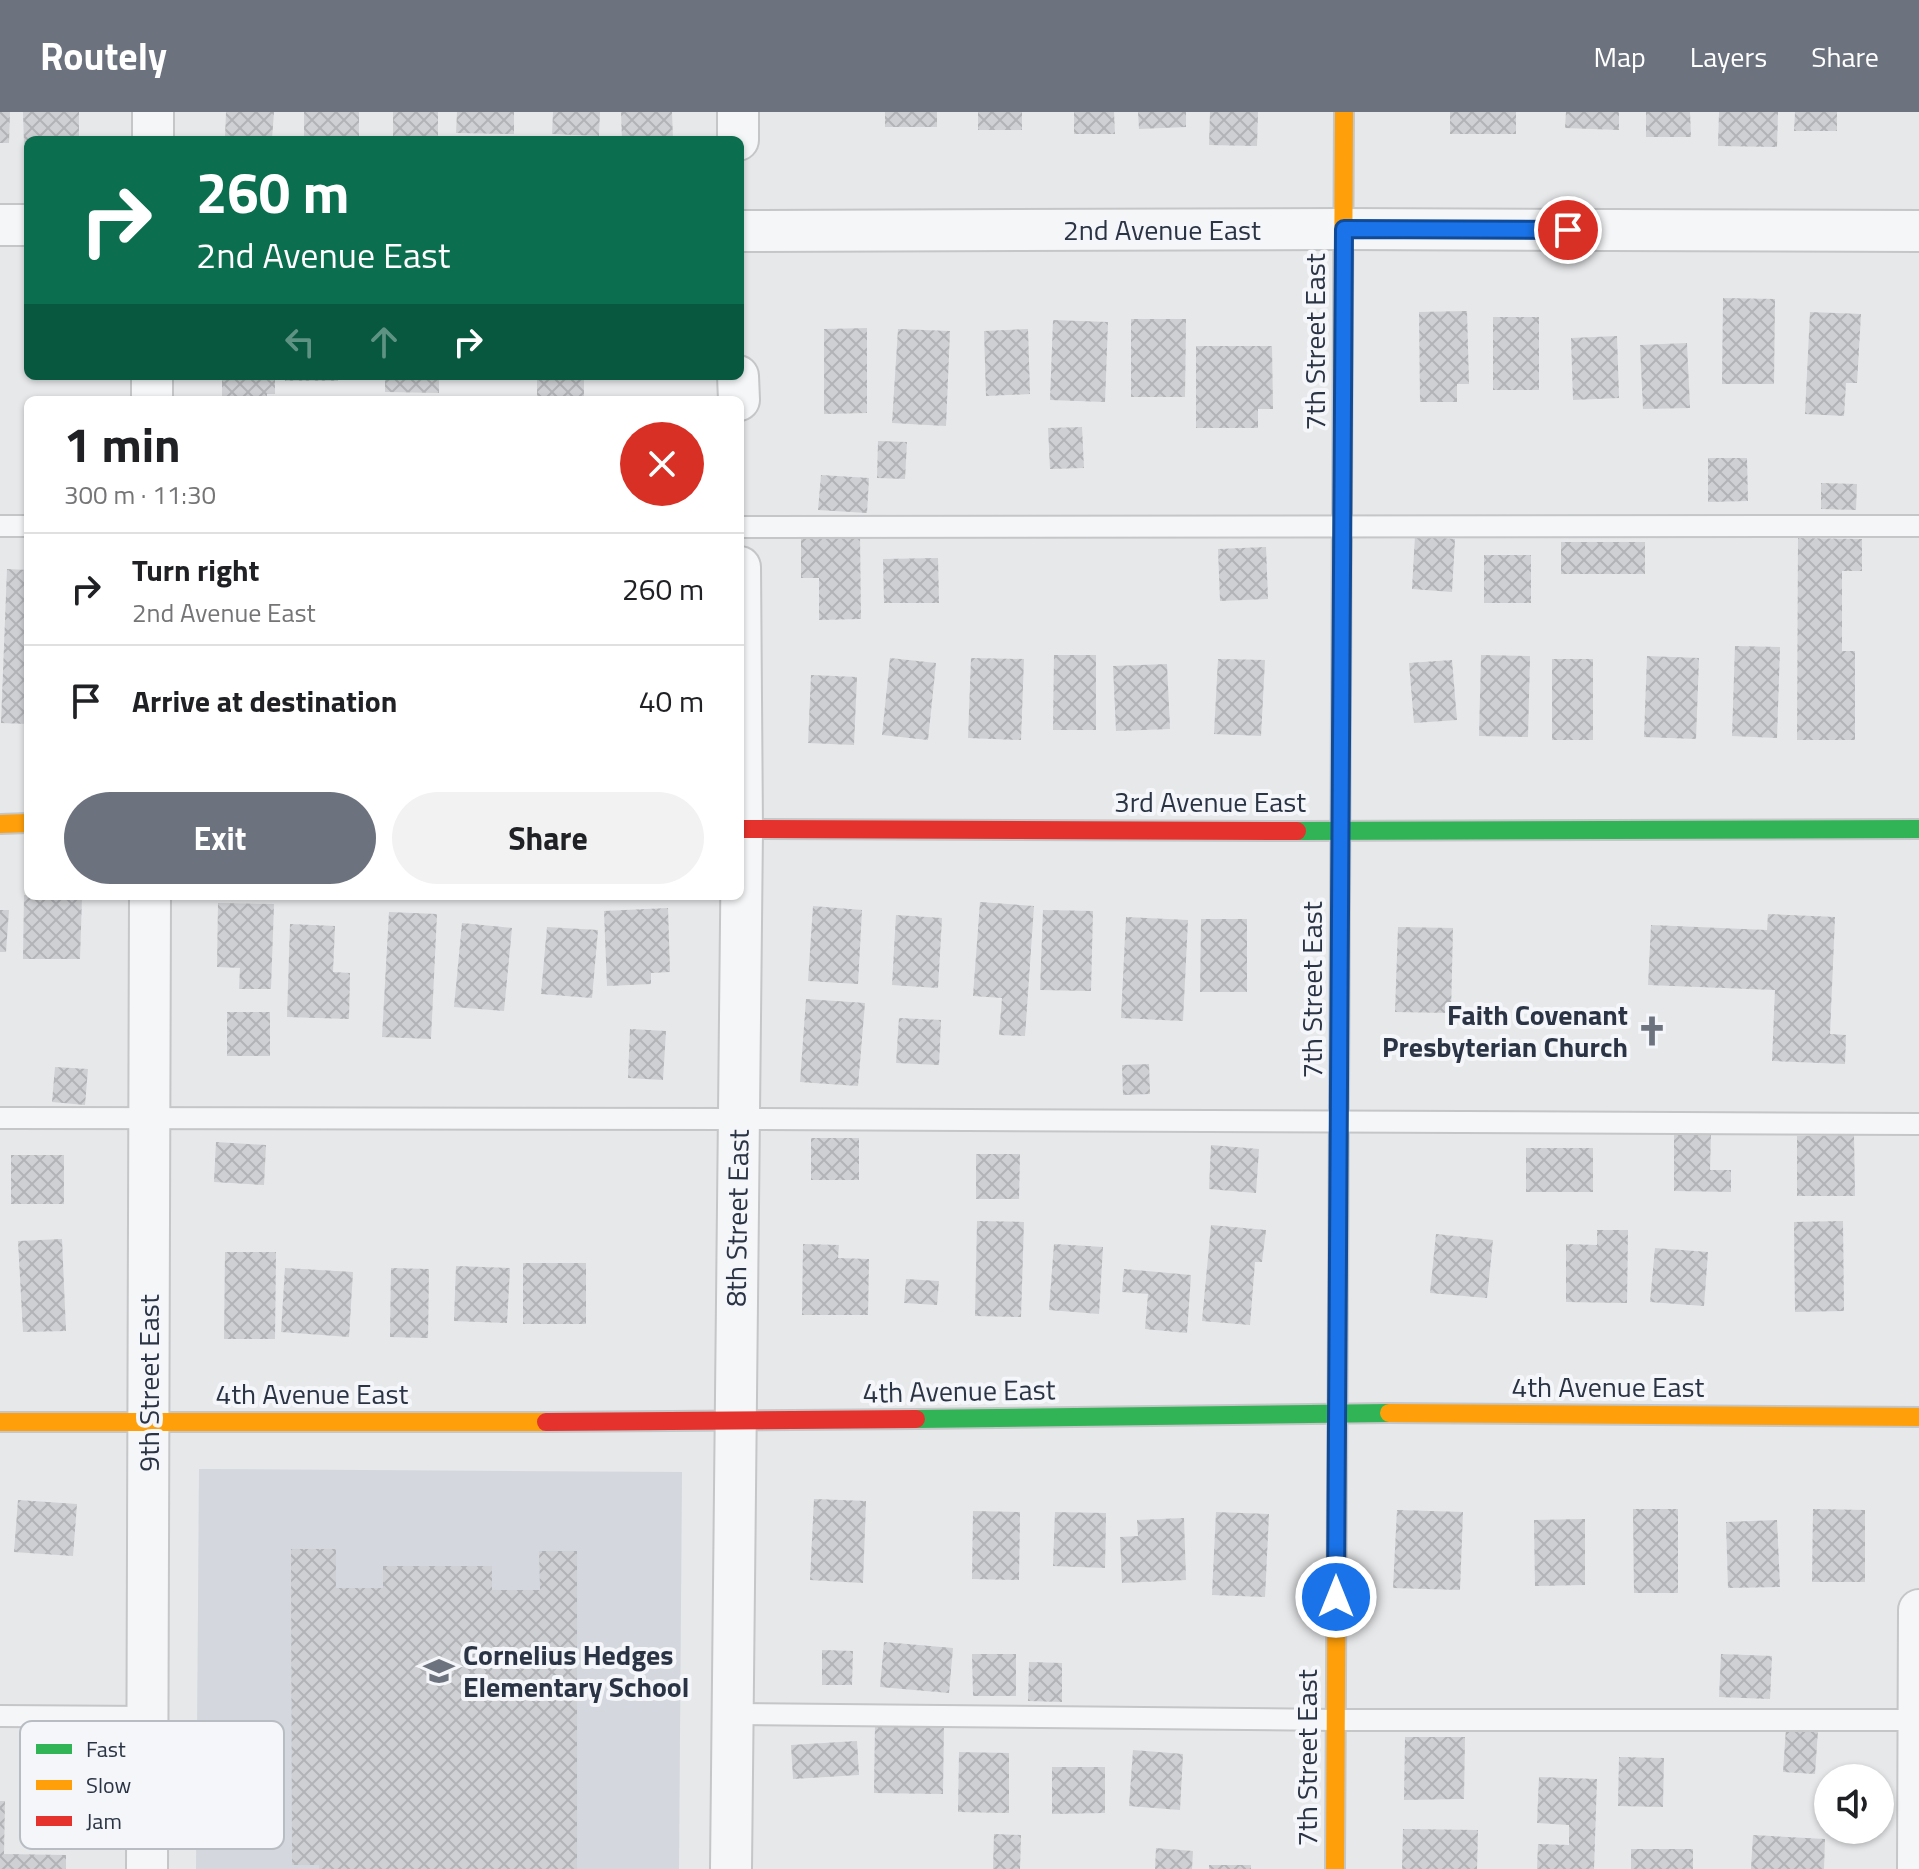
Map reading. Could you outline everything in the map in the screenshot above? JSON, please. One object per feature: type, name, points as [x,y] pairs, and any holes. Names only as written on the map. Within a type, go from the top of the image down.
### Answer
[{"type":"street","points":[[153,112],[153,136]]},
{"type":"street","points":[[738,112],[738,136]]},
{"type":"street","name":"7th Street East","points":[[1335,1869],[1344,112]]},
{"type":"street","points":[[0,225],[24,225]]},
{"type":"street","name":"2nd Avenue East","points":[[744,231],[1919,231]]},
{"type":"street","points":[[0,824],[24,823]]},
{"type":"street","name":"3rd Avenue East","points":[[744,829],[1919,829]]},
{"type":"street","name":"9th Street East","points":[[147,1721],[150,900]]},
{"type":"street","name":"8th Street East","points":[[731,1869],[740,900]]},
{"type":"street","name":"4th Avenue East","points":[[0,1422],[735,1422],[1337,1413],[1919,1417]]},
{"type":"street","points":[[1918,1869],[1919,1610]]},
{"type":"lane","points":[[0,526],[24,526]]},
{"type":"lane","points":[[744,527],[1919,526]]},
{"type":"lane","points":[[0,1118],[1919,1124]]},
{"type":"lane","points":[[732,1714],[1336,1720],[1919,1720]]},
{"type":"lane","points":[[0,1716],[147,1717]]},
{"type":"shaded area","name":"Cornelius Hedges Elementary School","points":[[199,1469],[682,1472],[679,1869],[196,1869],[196,1849],[284,1849],[284,1721],[197,1721]]},
{"type":"building","points":[[0,112],[10,112],[9,143],[0,143]]},
{"type":"building","points":[[23,112],[79,112],[79,136],[24,136],[24,144]]},
{"type":"building","points":[[226,112],[274,112],[272,136],[225,136]]},
{"type":"building","points":[[304,112],[359,112],[359,136],[304,136]]},
{"type":"building","points":[[393,112],[438,112],[438,136],[393,136]]},
{"type":"building","points":[[457,112],[514,112],[514,134],[456,133]]},
{"type":"building","points":[[553,112],[600,112],[599,136],[552,134]]},
{"type":"building","points":[[621,112],[672,112],[673,136],[622,136]]},
{"type":"building","points":[[885,112],[937,112],[937,127],[885,127]]},
{"type":"building","points":[[978,112],[1022,112],[1022,130],[978,130]]},
{"type":"building","points":[[1074,112],[1114,112],[1115,134],[1074,134]]},
{"type":"building","points":[[1138,112],[1186,112],[1186,127],[1139,129]]},
{"type":"building","points":[[1210,112],[1258,112],[1257,146],[1209,145]]},
{"type":"building","points":[[1450,112],[1516,112],[1516,134],[1450,134]]},
{"type":"building","points":[[1566,112],[1619,112],[1619,130],[1565,128]]},
{"type":"building","points":[[1646,112],[1690,112],[1691,137],[1646,137]]},
{"type":"building","points":[[1719,112],[1778,112],[1777,147],[1718,146]]},
{"type":"building","points":[[1795,112],[1837,112],[1837,131],[1794,131]]},
{"type":"building","points":[[1723,298],[1775,299],[1774,384],[1722,384]]},
{"type":"building","points":[[1467,311],[1469,384],[1457,384],[1457,402],[1420,402],[1419,312]]},
{"type":"building","points":[[1810,312],[1861,314],[1857,383],[1846,383],[1844,416],[1805,414]]},
{"type":"building","points":[[1493,317],[1539,317],[1539,390],[1493,390]]},
{"type":"building","points":[[1131,319],[1186,319],[1185,397],[1131,397]]},
{"type":"building","points":[[1053,320],[1108,322],[1105,402],[1050,400]]},
{"type":"building","points":[[867,328],[867,413],[824,414],[824,329]]},
{"type":"building","points":[[898,329],[950,331],[946,426],[892,423]]},
{"type":"building","points":[[1028,329],[1030,394],[986,396],[984,331]]},
{"type":"building","points":[[1617,336],[1619,398],[1573,400],[1571,338]]},
{"type":"building","points":[[1687,343],[1690,408],[1643,409],[1640,345]]},
{"type":"building","points":[[1196,346],[1272,346],[1273,409],[1258,409],[1258,428],[1196,428]]},
{"type":"building","points":[[222,380],[275,380],[275,394],[222,396]]},
{"type":"building","points":[[285,380],[338,380],[338,381]]},
{"type":"building","points":[[385,380],[439,380],[439,393],[385,392]]},
{"type":"building","points":[[537,380],[584,380],[584,396],[537,396]]},
{"type":"building","points":[[1082,427],[1084,468],[1050,469],[1048,428]]},
{"type":"building","points":[[878,441],[907,442],[905,479],[877,478]]},
{"type":"building","points":[[1708,458],[1747,458],[1748,501],[1708,502]]},
{"type":"building","points":[[821,475],[869,478],[867,513],[818,510]]},
{"type":"building","points":[[1821,483],[1857,484],[1856,510],[1821,509]]},
{"type":"building","points":[[860,535],[861,619],[819,620],[819,578],[801,578],[801,536]]},
{"type":"building","points":[[1415,536],[1455,539],[1452,592],[1412,589]]},
{"type":"building","points":[[1798,538],[1862,539],[1862,571],[1842,571],[1842,651],[1855,651],[1855,740],[1797,740]]},
{"type":"building","points":[[1561,542],[1645,542],[1645,574],[1561,574]]},
{"type":"building","points":[[1266,547],[1268,599],[1220,601],[1218,549]]},
{"type":"building","points":[[1484,555],[1531,555],[1531,603],[1484,603]]},
{"type":"building","points":[[938,558],[939,603],[884,603],[883,559]]},
{"type":"building","points":[[7,569],[24,570],[24,724],[1,723]]},
{"type":"building","points":[[1735,646],[1780,647],[1777,738],[1732,736]]},
{"type":"building","points":[[1054,655],[1096,655],[1096,730],[1053,730]]},
{"type":"building","points":[[1481,655],[1530,656],[1528,737],[1479,736]]},
{"type":"building","points":[[1647,656],[1699,658],[1696,739],[1644,737]]},
{"type":"building","points":[[890,658],[936,663],[928,740],[882,735]]},
{"type":"building","points":[[971,658],[1024,659],[1021,740],[968,738]]},
{"type":"building","points":[[1218,659],[1265,660],[1261,736],[1214,734]]},
{"type":"building","points":[[1552,659],[1593,659],[1593,740],[1552,740]]},
{"type":"building","points":[[1452,660],[1457,720],[1414,723],[1409,663]]},
{"type":"building","points":[[1167,664],[1170,729],[1116,731],[1113,666]]},
{"type":"building","points":[[811,675],[857,677],[854,745],[808,743]]},
{"type":"building","points":[[24,895],[24,900],[82,900],[80,959],[23,959]]},
{"type":"building","points":[[980,902],[1034,906],[1025,1036],[999,1035],[1002,998],[973,996]]},
{"type":"building","points":[[218,903],[274,904],[271,989],[239,989],[240,968],[217,967]]},
{"type":"building","points":[[813,906],[862,910],[858,984],[808,981]]},
{"type":"building","points":[[668,908],[670,972],[651,973],[651,984],[607,986],[604,911]]},
{"type":"building","points":[[0,910],[9,910],[6,952],[0,952]]},
{"type":"building","points":[[1043,910],[1093,911],[1091,991],[1040,990]]},
{"type":"building","points":[[389,912],[437,914],[431,1039],[382,1037]]},
{"type":"building","points":[[1768,914],[1835,917],[1830,1034],[1846,1035],[1845,1064],[1772,1061],[1775,990],[1648,985],[1651,925],[1767,930]]},
{"type":"building","points":[[896,915],[942,918],[938,988],[892,985]]},
{"type":"building","points":[[1126,917],[1188,920],[1183,1021],[1121,1018]]},
{"type":"building","points":[[1201,919],[1247,919],[1247,992],[1200,992]]},
{"type":"building","points":[[462,923],[512,928],[504,1011],[454,1007]]},
{"type":"building","points":[[290,924],[335,926],[333,972],[350,973],[349,1019],[287,1017]]},
{"type":"building","points":[[547,927],[598,930],[592,998],[541,994]]},
{"type":"building","points":[[1398,927],[1453,928],[1451,1013],[1395,1012]]},
{"type":"building","points":[[806,999],[865,1003],[858,1086],[800,1082]]},
{"type":"building","points":[[227,1012],[270,1012],[270,1056],[227,1056]]},
{"type":"building","points":[[899,1018],[941,1020],[939,1065],[896,1063]]},
{"type":"building","points":[[630,1029],[666,1031],[663,1080],[628,1078]]},
{"type":"building","points":[[1149,1064],[1150,1094],[1123,1095],[1122,1065]]},
{"type":"building","points":[[55,1067],[88,1069],[85,1105],[52,1102]]},
{"type":"building","points":[[1674,1131],[1711,1132],[1710,1170],[1731,1170],[1731,1192],[1674,1191]]},
{"type":"building","points":[[1854,1135],[1855,1196],[1797,1196],[1797,1136]]},
{"type":"building","points":[[811,1138],[859,1138],[859,1180],[811,1180]]},
{"type":"building","points":[[216,1142],[266,1145],[264,1185],[214,1182]]},
{"type":"building","points":[[1211,1145],[1259,1149],[1256,1193],[1209,1189]]},
{"type":"building","points":[[1526,1148],[1593,1148],[1593,1192],[1526,1192]]},
{"type":"building","points":[[976,1154],[1020,1154],[1019,1199],[976,1199]]},
{"type":"building","points":[[11,1155],[64,1155],[64,1204],[11,1204]]},
{"type":"building","points":[[977,1221],[1024,1222],[1021,1317],[975,1316]]},
{"type":"building","points":[[1843,1221],[1844,1311],[1795,1312],[1794,1222]]},
{"type":"building","points":[[1211,1225],[1266,1230],[1262,1262],[1255,1262],[1250,1325],[1202,1321]]},
{"type":"building","points":[[1597,1230],[1628,1230],[1627,1303],[1566,1302],[1566,1244],[1597,1245]]},
{"type":"building","points":[[1436,1234],[1493,1240],[1487,1298],[1430,1293]]},
{"type":"building","points":[[62,1239],[66,1331],[23,1332],[18,1241]]},
{"type":"building","points":[[803,1244],[839,1245],[838,1258],[869,1259],[868,1315],[802,1315]]},
{"type":"building","points":[[1054,1244],[1103,1247],[1099,1314],[1049,1310]]},
{"type":"building","points":[[1655,1248],[1708,1252],[1704,1306],[1650,1302]]},
{"type":"building","points":[[225,1252],[276,1252],[275,1339],[224,1339]]},
{"type":"building","points":[[523,1263],[586,1263],[586,1324],[523,1324]]},
{"type":"building","points":[[456,1266],[510,1268],[507,1323],[454,1321]]},
{"type":"building","points":[[285,1268],[353,1272],[349,1337],[281,1332]]},
{"type":"building","points":[[391,1268],[429,1269],[428,1338],[390,1337]]},
{"type":"building","points":[[1124,1269],[1191,1275],[1187,1333],[1145,1329],[1148,1294],[1122,1292]]},
{"type":"building","points":[[906,1279],[939,1281],[937,1305],[904,1303]]},
{"type":"building","points":[[814,1499],[866,1501],[863,1583],[810,1580]]},
{"type":"building","points":[[18,1500],[77,1504],[73,1556],[14,1552]]},
{"type":"building","points":[[1633,1509],[1678,1509],[1678,1593],[1634,1593]]},
{"type":"building","points":[[1813,1509],[1865,1510],[1865,1582],[1812,1582]]},
{"type":"building","points":[[1397,1510],[1463,1512],[1460,1590],[1393,1588]]},
{"type":"building","points":[[973,1511],[1020,1512],[1019,1580],[972,1579]]},
{"type":"building","points":[[1055,1512],[1106,1513],[1105,1568],[1053,1566]]},
{"type":"building","points":[[1216,1512],[1269,1514],[1265,1597],[1212,1595]]},
{"type":"building","points":[[1184,1518],[1186,1580],[1122,1583],[1120,1537],[1138,1536],[1137,1520]]},
{"type":"building","points":[[1585,1519],[1585,1585],[1535,1586],[1534,1520]]},
{"type":"building","points":[[1777,1520],[1780,1587],[1728,1588],[1726,1522]]},
{"type":"building","points":[[291,1549],[336,1549],[336,1588],[383,1588],[383,1566],[492,1566],[492,1590],[540,1590],[539,1551],[577,1551],[577,1869],[319,1869],[319,1865],[292,1865]]},
{"type":"building","points":[[884,1642],[953,1648],[949,1693],[880,1687]]},
{"type":"building","points":[[822,1650],[853,1651],[852,1685],[822,1685]]},
{"type":"building","points":[[972,1654],[1016,1654],[1016,1696],[973,1696]]},
{"type":"building","points":[[1721,1654],[1772,1656],[1770,1699],[1719,1697]]},
{"type":"building","points":[[1029,1662],[1062,1663],[1062,1702],[1028,1701]]},
{"type":"building","points":[[875,1725],[944,1727],[943,1794],[874,1793]]},
{"type":"building","points":[[1786,1728],[1818,1730],[1814,1774],[1783,1772]]},
{"type":"building","points":[[1405,1737],[1465,1737],[1464,1799],[1404,1800]]},
{"type":"building","points":[[857,1741],[859,1775],[793,1779],[791,1745]]},
{"type":"building","points":[[1133,1750],[1183,1754],[1180,1810],[1129,1806]]},
{"type":"building","points":[[959,1752],[1009,1753],[1009,1813],[958,1812]]},
{"type":"building","points":[[1619,1757],[1664,1758],[1663,1807],[1618,1806]]},
{"type":"building","points":[[1052,1767],[1105,1767],[1105,1813],[1052,1814]]},
{"type":"building","points":[[1539,1777],[1597,1779],[1594,1869],[1537,1869],[1538,1844],[1569,1845],[1569,1825],[1537,1823]]},
{"type":"building","points":[[0,1801],[5,1801],[4,1854],[66,1855],[66,1869],[0,1869]]},
{"type":"building","points":[[1403,1829],[1478,1830],[1477,1869],[1402,1869]]},
{"type":"building","points":[[994,1834],[1021,1835],[1020,1869],[993,1869]]},
{"type":"building","points":[[1753,1835],[1814,1838],[1814,1844],[1825,1844],[1824,1869],[1751,1869]]},
{"type":"building","points":[[1156,1848],[1193,1851],[1192,1869],[1155,1869]]},
{"type":"building","points":[[1631,1849],[1693,1849],[1693,1869],[1631,1869]]},
{"type":"building","points":[[1209,1865],[1251,1865],[1251,1869],[1209,1869]]},
{"type":"traffic: fast","points":[[1338,1299],[1342,500]]},
{"type":"traffic: fast","points":[[1297,831],[1919,829]]},
{"type":"traffic: fast","points":[[916,1419],[1389,1413]]},
{"type":"traffic: slow","points":[[1342,500],[1344,112]]},
{"type":"traffic: slow","points":[[0,824],[24,823]]},
{"type":"traffic: slow","points":[[1335,1869],[1338,1299]]},
{"type":"traffic: slow","points":[[1389,1413],[1919,1417]]},
{"type":"traffic: slow","points":[[0,1422],[546,1422]]},
{"type":"traffic: jam","points":[[744,829],[1297,831]]},
{"type":"traffic: jam","points":[[546,1422],[916,1419]]},
{"type":"place","name":"Faith Covenant Presbyterian Church","points":[[1652,1031]]},
{"type":"place","name":"Cornelius Hedges Elementary School","points":[[439,1671]]},
{"type":"route","points":[[1336,1597],[1344,229],[1568,230]]}]
